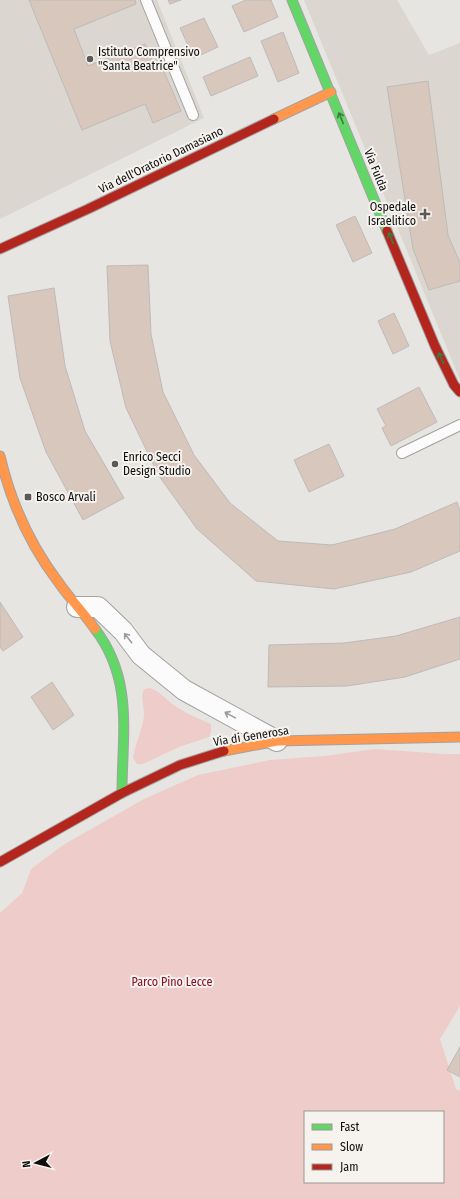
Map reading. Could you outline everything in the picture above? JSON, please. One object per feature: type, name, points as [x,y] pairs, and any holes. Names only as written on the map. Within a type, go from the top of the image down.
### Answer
[{"type":"street","name":"Via Fulda","points":[[292,0],[435,346],[454,385],[460,392]]},
{"type":"street","name":"Via dell'Oratorio Damasiano","points":[[0,249],[88,209],[331,92]]},
{"type":"street","points":[[0,456],[14,505],[43,562],[112,653],[120,680],[124,716],[122,793]]},
{"type":"street","points":[[77,607],[98,607],[122,631],[141,655],[184,690],[277,741]]},
{"type":"street","name":"Via di Generosa","points":[[0,862],[17,851],[122,793],[199,757],[233,748],[277,741],[460,737]]},
{"type":"lane","points":[[146,0],[193,115]]},
{"type":"lane","points":[[402,453],[460,424]]},
{"type":"shaded area","name":"Istituto Comprensivo \"Santa Beatrice\"","points":[[0,0],[157,0],[204,118],[0,219]]},
{"type":"shaded area","name":"Ospedale Israelitico","points":[[304,0],[397,0],[429,55],[460,43],[460,380]]},
{"type":"green space","points":[[150,688],[159,692],[180,709],[211,724],[211,732],[209,737],[179,747],[143,764],[137,764],[133,758],[144,715],[142,699],[143,692],[144,689]]},
{"type":"green space","name":"Parco Pino Lecce","points":[[375,749],[460,754],[460,1006],[440,1039],[456,1089],[460,1091],[460,1199],[0,1199],[0,913],[22,893],[31,869],[63,845],[144,799],[198,775],[270,760],[324,756]]},
{"type":"building","points":[[29,0],[135,0],[136,4],[74,29],[88,66],[145,44],[152,60],[159,60],[181,111],[153,123],[145,104],[82,130]]},
{"type":"building","points":[[168,0],[181,0],[170,4]]},
{"type":"building","points":[[246,0],[271,0],[278,17],[244,32],[232,6]]},
{"type":"building","points":[[204,18],[218,47],[194,58],[180,28]]},
{"type":"building","points":[[283,32],[299,73],[278,82],[261,41]]},
{"type":"building","points":[[250,57],[258,76],[211,96],[203,77]]},
{"type":"building","points":[[428,81],[448,235],[460,263],[460,281],[429,290],[413,249],[387,87]]},
{"type":"building","points":[[355,216],[372,253],[353,262],[336,225]]},
{"type":"building","points":[[148,265],[151,334],[163,392],[194,455],[230,503],[278,541],[332,545],[395,529],[457,502],[460,511],[460,551],[411,572],[334,589],[256,581],[197,529],[159,476],[126,408],[110,341],[107,266]]},
{"type":"building","points":[[54,288],[65,366],[85,431],[124,498],[83,520],[46,452],[20,378],[8,296]]},
{"type":"building","points":[[394,313],[409,346],[393,354],[378,321]]},
{"type":"building","points":[[419,387],[437,422],[391,446],[382,428],[386,426],[377,409]]},
{"type":"building","points":[[329,444],[344,476],[309,492],[294,460]]},
{"type":"building","points":[[0,602],[23,637],[3,651],[0,647]]},
{"type":"building","points":[[460,617],[460,659],[405,677],[347,686],[268,687],[269,645],[344,643],[396,636]]},
{"type":"building","points":[[52,682],[74,715],[53,730],[31,697]]},
{"type":"building","points":[[460,1047],[460,1077],[447,1070]]},
{"type":"traffic: fast","points":[[292,0],[387,231]]},
{"type":"traffic: fast","points":[[95,629],[107,648],[116,668],[121,688],[124,729],[122,793]]},
{"type":"traffic: slow","points":[[274,119],[331,92]]},
{"type":"traffic: slow","points":[[0,456],[16,507],[30,539],[63,589],[95,629]]},
{"type":"traffic: slow","points":[[224,751],[277,741],[460,737]]},
{"type":"traffic: jam","points":[[0,249],[88,209],[274,119]]},
{"type":"traffic: jam","points":[[387,231],[435,346],[454,385],[460,392]]},
{"type":"traffic: jam","points":[[0,862],[122,793],[180,765],[224,751]]},
{"type":"place","name":"Istituto Comprensivo \"Santa Beatrice\"","points":[[90,59]]},
{"type":"place","name":"Ospedale Israelitico","points":[[425,214]]},
{"type":"place","name":"Enrico Secci Design Studio","points":[[115,464]]},
{"type":"place","name":"Bosco Arvali","points":[[28,497]]}]
